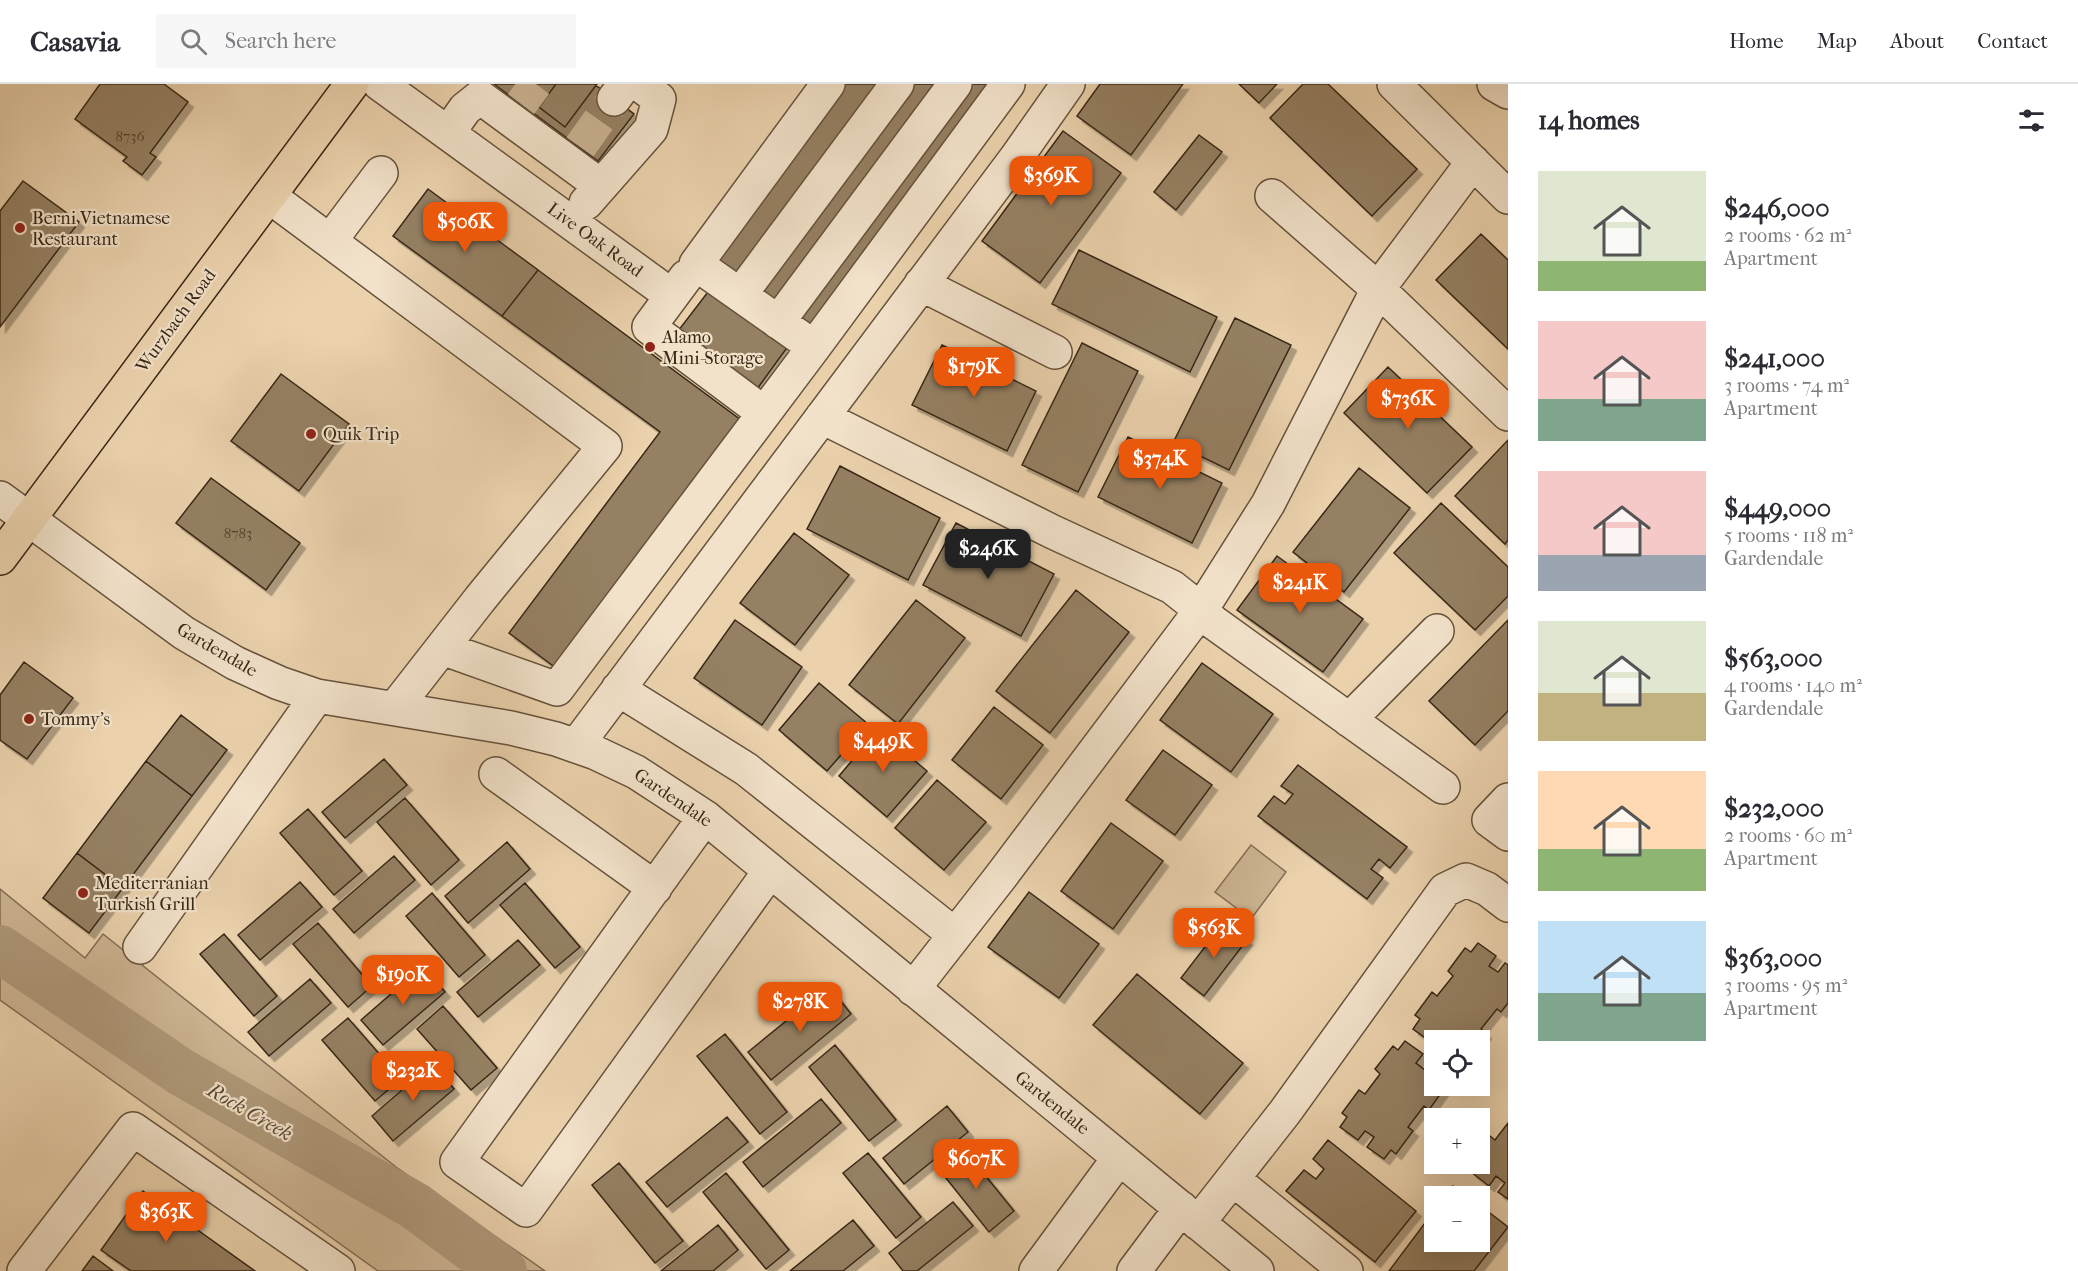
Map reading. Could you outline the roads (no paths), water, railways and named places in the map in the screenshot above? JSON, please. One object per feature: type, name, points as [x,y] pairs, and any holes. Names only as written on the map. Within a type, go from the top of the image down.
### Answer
[{"type":"main road","name":"Wurzbach Road","points":[[0,558],[352,84]]},
{"type":"street","name":"Live Oak Road","points":[[380,84],[668,293]]},
{"type":"street","points":[[764,413],[648,327],[668,293],[696,264],[828,84]]},
{"type":"street","points":[[740,295],[897,84]]},
{"type":"street","points":[[778,322],[956,84]]},
{"type":"street","points":[[442,648],[557,689],[1008,84]]},
{"type":"street","points":[[576,746],[1016,158],[1068,84]]},
{"type":"street","points":[[1394,84],[1508,197]]},
{"type":"street","points":[[1494,84],[1508,92]]},
{"type":"street","points":[[448,133],[477,88],[515,111],[574,155],[601,186]]},
{"type":"street","points":[[570,222],[651,129],[659,99],[626,89]]},
{"type":"street","points":[[913,989],[1201,610],[1268,504],[1378,289],[1473,162]]},
{"type":"street","points":[[330,242],[381,173]]},
{"type":"street","points":[[269,196],[605,446],[395,708]]},
{"type":"street","points":[[1272,196],[1378,289],[1508,414]]},
{"type":"street","points":[[696,264],[814,347]]},
{"type":"street","points":[[921,284],[1054,352]]},
{"type":"street","points":[[822,417],[1053,532],[1172,587],[1213,622],[1443,788]]},
{"type":"street","name":"Gardendale","points":[[0,498],[184,633],[235,663],[279,683],[317,696],[511,728],[596,753],[636,772],[705,817],[1257,1271]]},
{"type":"street","points":[[1349,720],[1437,630]]},
{"type":"street","points":[[618,689],[746,770],[955,935]]},
{"type":"street","points":[[140,947],[317,696]]},
{"type":"street","points":[[496,774],[655,888]]},
{"type":"street","points":[[1508,800],[1489,820],[1508,834]]},
{"type":"street","points":[[705,817],[457,1162],[526,1210],[770,871]]},
{"type":"street","points":[[1134,1271],[1190,1216],[1233,1179],[1285,1112],[1445,890],[1466,880],[1487,889],[1508,905]]},
{"type":"street","points":[[24,1271],[133,1129],[338,1271]]},
{"type":"street","points":[[1036,1271],[1119,1158]]},
{"type":"street","points":[[1233,1179],[1346,1271]]},
{"type":"waterway","name":"Rock Creek","points":[[0,949],[181,1072],[415,1206],[503,1271]]},
{"type":"tunnel","points":[[521,104],[536,84]]},
{"type":"tunnel","points":[[580,147],[614,99]]},
{"type":"place","name":"Berni Vietnamese Restaurant","points":[[20,228]]},
{"type":"place","name":"Alamo Mini-Storage","points":[[650,347]]},
{"type":"place","name":"Quik Trip","points":[[311,434]]},
{"type":"place","name":"Tommy’s","points":[[29,719]]},
{"type":"place","name":"Mediterranian Turkish Grill","points":[[83,893]]}]
